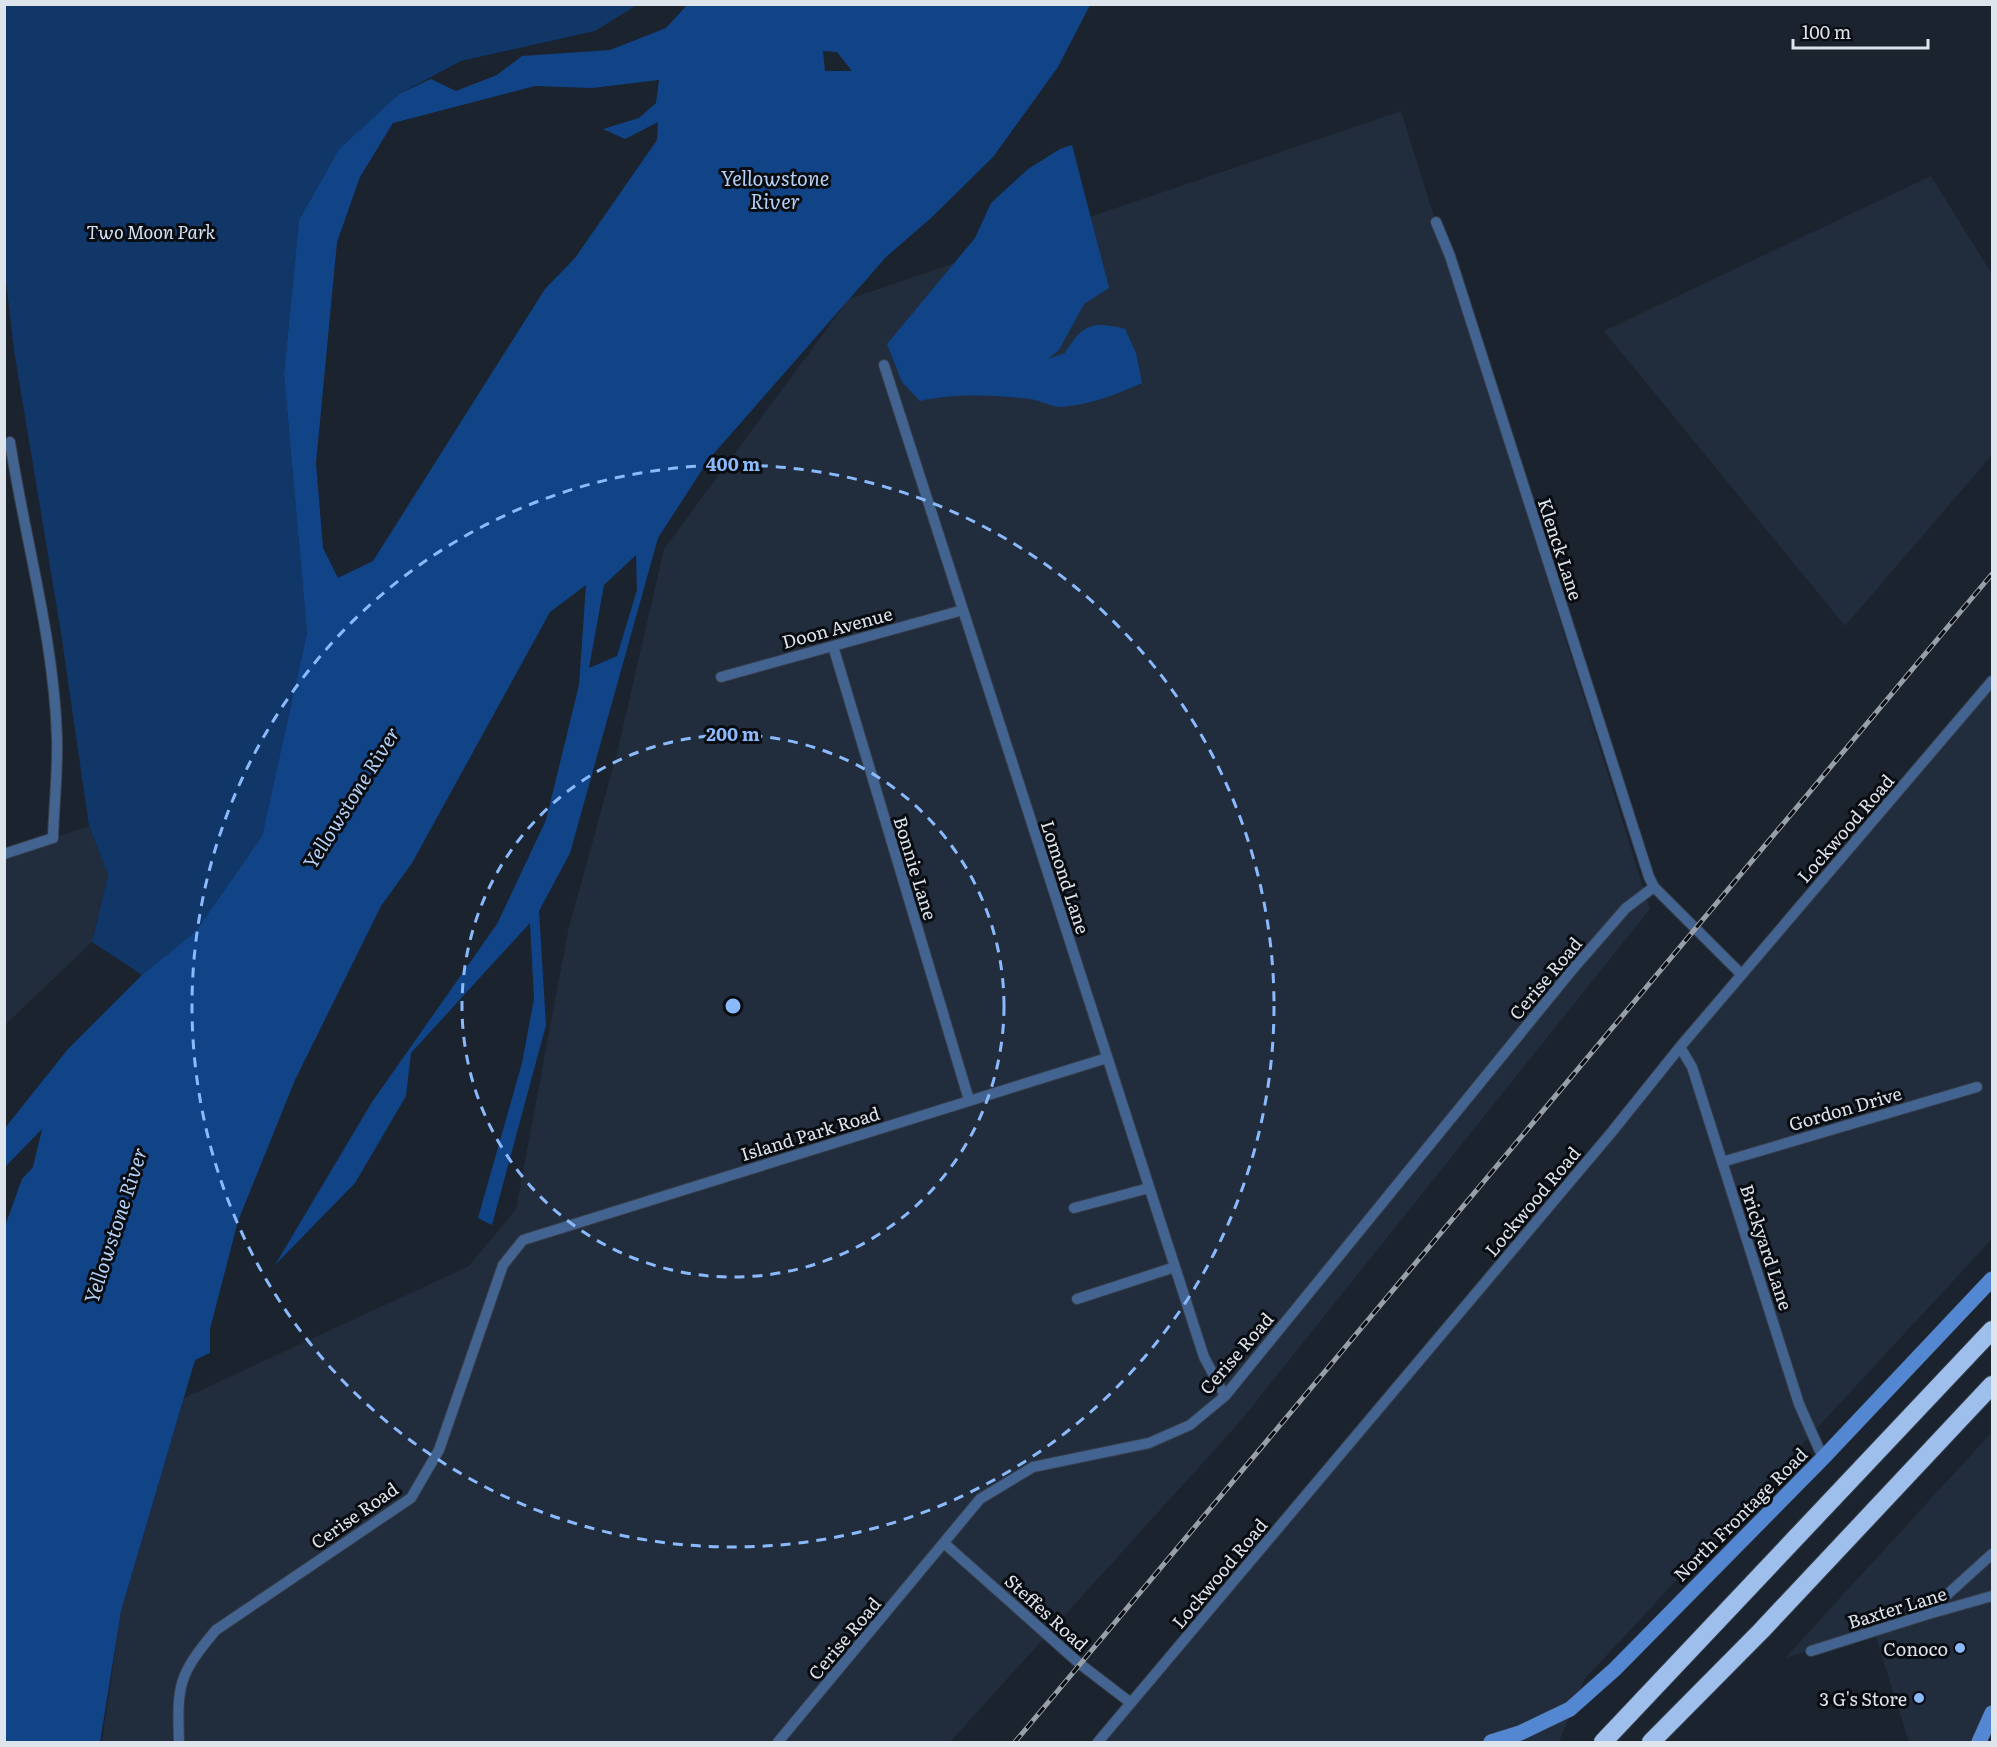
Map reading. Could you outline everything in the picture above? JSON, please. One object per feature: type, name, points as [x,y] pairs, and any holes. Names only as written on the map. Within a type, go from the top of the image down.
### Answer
[{"type":"highway","points":[[1605,1740],[1992,1330]]},
{"type":"highway","points":[[1651,1743],[1761,1631],[1992,1385]]},
{"type":"highway","points":[[1665,1743],[1761,1631]]},
{"type":"street","name":"Klenck Lane","points":[[1436,222],[1454,268],[1654,887]]},
{"type":"street","name":"Lomond Lane","points":[[884,365],[1204,1357],[1225,1396]]},
{"type":"street","points":[[4,854],[53,838],[57,739],[52,680],[10,442]]},
{"type":"street","name":"Doon Avenue","points":[[721,677],[963,610]]},
{"type":"street","name":"Bonnie Lane","points":[[832,646],[969,1100]]},
{"type":"street","name":"Lockwood Road","points":[[1098,1743],[1596,1151],[1680,1047],[1992,681]]},
{"type":"street","points":[[1654,887],[1742,974]]},
{"type":"street","name":"Cerise Road","points":[[778,1743],[980,1499],[1033,1467],[1149,1443],[1190,1425],[1225,1396],[1572,970],[1626,908],[1654,887]]},
{"type":"street","name":"Brickyard Lane","points":[[1680,1047],[1692,1067],[1799,1404],[1823,1458]]},
{"type":"street","name":"Island Park Road","points":[[523,1240],[1107,1058]]},
{"type":"street","name":"Gordon Drive","points":[[1722,1162],[1977,1087]]},
{"type":"street","points":[[1074,1208],[1149,1188]]},
{"type":"street","name":"Cerise Road","points":[[179,1743],[178,1693],[191,1659],[216,1630],[411,1498],[439,1450],[503,1265],[523,1240]]},
{"type":"street","points":[[1077,1299],[1175,1267]]},
{"type":"street","name":"North Frontage Road","points":[[1491,1743],[1520,1733],[1570,1709],[1615,1669],[1823,1458],[1992,1279]]},
{"type":"street","name":"Steffes Road","points":[[944,1543],[1080,1664],[1131,1703]]},
{"type":"street","points":[[1925,1614],[1992,1554]]},
{"type":"street","name":"Baxter Lane","points":[[1811,1651],[1925,1614],[1992,1596]]},
{"type":"street","points":[[1979,1743],[1992,1713]]},
{"type":"shaded area","points":[[1401,111],[1650,909],[1238,1424],[950,1742],[102,1742],[121,1611],[184,1398],[469,1266],[516,1209],[568,931],[617,753],[664,549],[849,299]]},
{"type":"shaded area","points":[[1931,176],[1992,274],[1992,455],[1845,626],[1604,331]]},
{"type":"shaded area","points":[[1992,681],[1992,1239],[1584,1680],[1559,1742],[1098,1742]]},
{"type":"shaded area","points":[[89,826],[108,875],[92,942],[5,1025],[5,854]]},
{"type":"shaded area","points":[[1992,1432],[1992,1713],[1979,1742],[1909,1742],[1874,1631],[1785,1658]]},
{"type":"green space","name":"Two Moon Park","points":[[4,5],[637,5],[595,31],[461,61],[399,94],[339,149],[299,220],[284,374],[307,633],[262,836],[196,931],[142,975],[92,942],[108,875],[89,826],[61,633],[14,351],[5,273]]},
{"type":"water","name":"Yellowstone River","points":[[687,5],[1090,5],[1058,67],[993,157],[931,218],[886,257],[709,459],[658,538],[570,853],[539,911],[546,1025],[492,1225],[478,1218],[522,1063],[534,999],[530,923],[411,1053],[406,1096],[355,1183],[275,1265],[372,1102],[497,924],[546,820],[579,685],[586,585],[550,612],[412,863],[381,906],[295,1080],[238,1221],[210,1329],[210,1353],[195,1360],[121,1611],[100,1742],[5,1742],[5,1226],[22,1179],[33,1167],[42,1129],[5,1167],[5,1128],[68,1049],[142,975],[196,931],[262,836],[307,633],[284,374],[299,220],[339,149],[399,94],[431,79],[456,91],[497,75],[522,56],[610,50],[666,28]],"holes":[[[823,51],[837,52],[852,71],[825,71]],[[659,80],[656,103],[639,118],[603,129],[625,139],[658,122],[657,140],[575,258],[545,289],[373,561],[338,578],[323,548],[316,463],[337,242],[360,177],[393,123],[535,86],[592,88]],[[636,555],[637,590],[617,656],[589,668],[604,585]]]},
{"type":"water","points":[[1072,145],[1109,288],[1084,304],[1059,350],[1048,359],[1065,353],[1077,336],[1089,327],[1114,326],[1125,329],[1136,353],[1142,383],[1103,398],[1062,407],[1031,399],[989,396],[933,398],[920,401],[902,382],[887,344],[975,238],[991,203],[1028,169],[1060,149]]},
{"type":"railway","points":[[1015,1742],[1992,574]]},
{"type":"place","name":"Conoco","points":[[1960,1648]]},
{"type":"place","name":"3 G's Store","points":[[1919,1698]]}]
